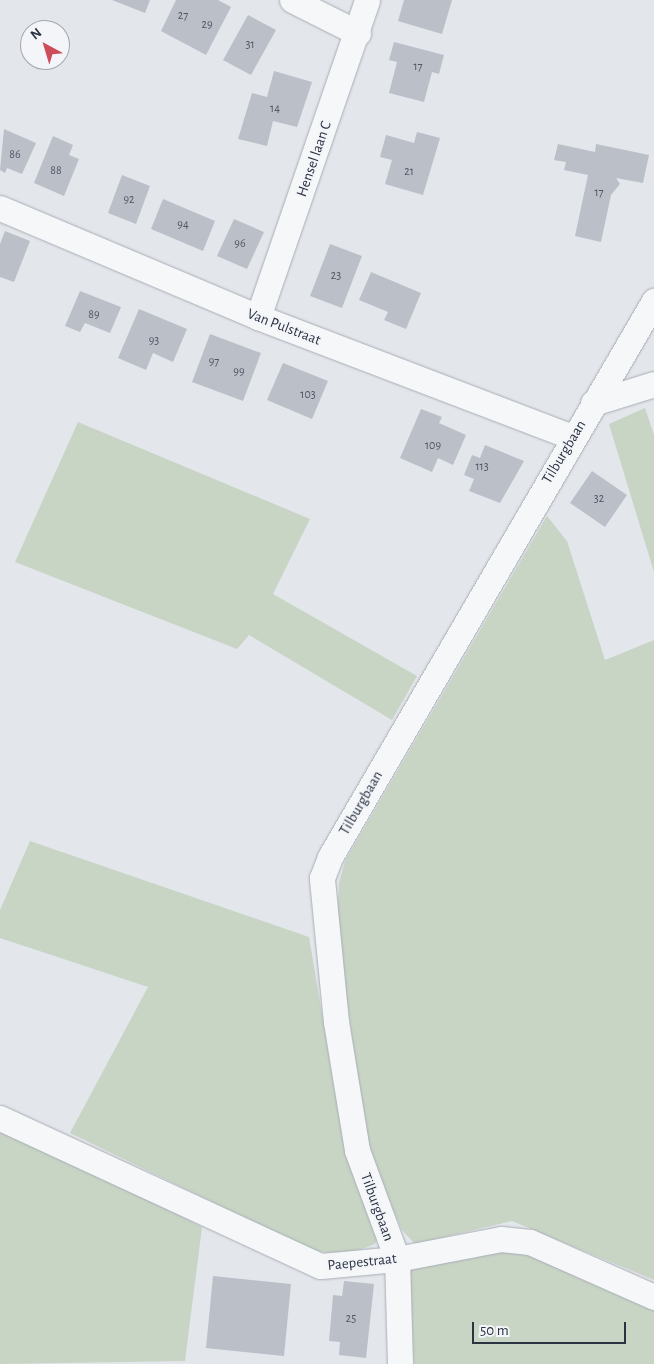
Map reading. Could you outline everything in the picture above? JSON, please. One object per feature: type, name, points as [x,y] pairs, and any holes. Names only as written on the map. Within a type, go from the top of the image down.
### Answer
[{"type":"street","points":[[292,0],[358,33]]},
{"type":"street","name":"Hensel laan C","points":[[258,318],[358,33],[367,0]]},
{"type":"street","name":"Van Pulstraat","points":[[0,208],[258,318],[572,437]]},
{"type":"street","name":"Tilburgbaan","points":[[400,1364],[396,1259],[357,1150],[324,927],[322,878],[330,857],[572,437],[654,301]]},
{"type":"street","points":[[593,403],[654,384]]},
{"type":"street","name":"Paepestraat","points":[[0,1118],[50,1137],[300,1259],[321,1266],[396,1259],[501,1239],[530,1242],[654,1297]]},
{"type":"green space","points":[[645,408],[654,435],[654,572],[609,424]]},
{"type":"green space","points":[[78,422],[310,519],[273,594],[417,676],[392,720],[249,635],[237,649],[15,562]]},
{"type":"green space","points":[[547,516],[567,541],[605,660],[654,640],[654,1280],[512,1221],[415,1244],[402,1230],[368,1152],[337,928],[339,883],[345,861]]},
{"type":"green space","points":[[30,841],[309,937],[346,1156],[374,1220],[379,1236],[375,1244],[348,1254],[314,1251],[70,1133],[148,987],[0,938],[0,910]]},
{"type":"green space","points":[[0,1132],[47,1147],[202,1227],[185,1361],[0,1364]]},
{"type":"green space","points":[[479,1250],[516,1250],[654,1308],[654,1364],[414,1364],[409,1264]]},
{"type":"building","points":[[112,0],[150,0],[145,13]]},
{"type":"building","points":[[176,0],[218,0],[231,7],[206,55],[161,31]]},
{"type":"building","points":[[404,0],[452,0],[442,34],[398,21]]},
{"type":"building","points":[[248,15],[276,30],[251,75],[223,60]]},
{"type":"building","points":[[394,42],[444,55],[439,74],[432,72],[424,102],[389,93],[397,62],[389,60]]},
{"type":"building","points":[[274,71],[312,82],[297,127],[273,121],[267,146],[238,139],[252,93],[267,97]]},
{"type":"building","points":[[4,129],[36,143],[22,174],[7,168],[5,173],[0,170]]},
{"type":"building","points":[[417,132],[440,138],[423,195],[385,184],[392,160],[380,157],[386,135],[414,143]]},
{"type":"building","points":[[53,136],[73,145],[69,155],[79,159],[64,196],[34,183]]},
{"type":"building","points":[[558,144],[595,152],[596,144],[649,155],[643,183],[616,178],[620,184],[611,195],[601,242],[575,236],[588,175],[564,170],[566,162],[554,160]]},
{"type":"building","points":[[122,175],[150,186],[136,224],[108,213]]},
{"type":"building","points":[[163,199],[215,221],[203,251],[151,229]]},
{"type":"building","points":[[234,219],[264,232],[247,269],[217,256]]},
{"type":"building","points":[[5,231],[30,241],[14,282],[0,277],[0,244]]},
{"type":"building","points":[[330,244],[362,256],[342,308],[310,296]]},
{"type":"building","points":[[371,272],[421,293],[406,329],[384,320],[388,312],[359,300]]},
{"type":"building","points":[[80,291],[121,307],[110,333],[85,323],[80,332],[65,326]]},
{"type":"building","points":[[139,309],[187,329],[173,362],[153,353],[146,370],[118,358]]},
{"type":"building","points":[[210,334],[261,353],[243,401],[192,382]]},
{"type":"building","points":[[283,363],[328,381],[312,419],[267,400]]},
{"type":"building","points":[[421,409],[442,417],[439,423],[466,435],[453,465],[438,458],[432,472],[400,458]]},
{"type":"building","points":[[485,445],[524,461],[500,503],[469,491],[474,479],[464,475],[472,455],[480,458]]},
{"type":"building","points":[[592,471],[627,495],[605,527],[570,503]]},
{"type":"building","points":[[213,1276],[291,1284],[284,1356],[206,1348]]},
{"type":"building","points":[[344,1281],[374,1284],[366,1358],[339,1355],[340,1342],[329,1341],[333,1295],[342,1296]]}]
